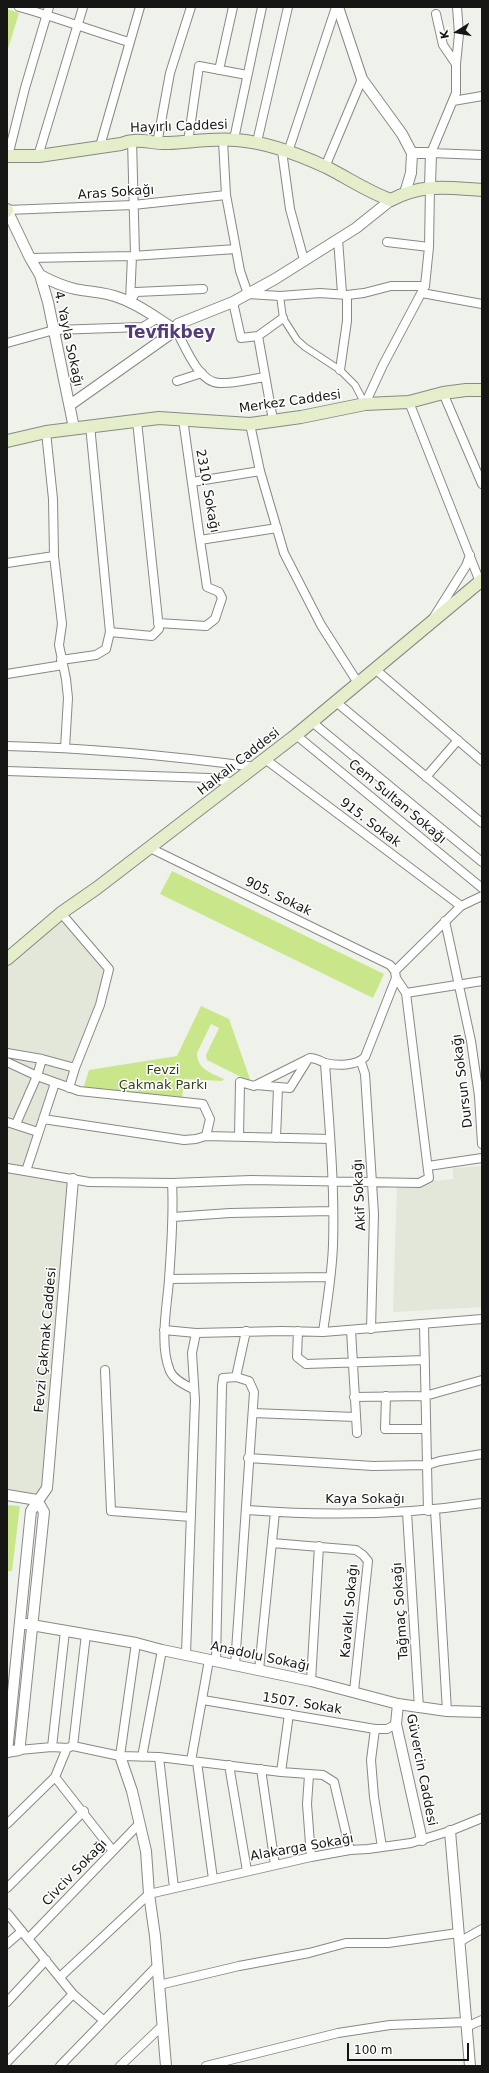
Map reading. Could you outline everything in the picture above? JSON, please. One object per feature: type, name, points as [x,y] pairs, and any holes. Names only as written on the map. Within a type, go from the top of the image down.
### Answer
[{"type":"main road","name":"Hayırlı Caddesi","points":[[7,156],[38,156],[121,144],[132,140],[156,144],[229,140],[257,142],[325,167],[375,194],[392,200]]},
{"type":"main road","points":[[392,200],[405,193],[430,187],[482,190]]},
{"type":"main road","name":"Merkez Caddesi","points":[[7,441],[46,432],[90,425],[159,418],[183,418],[222,423],[250,424],[300,417],[365,404],[409,402],[443,393],[466,390],[482,390]]},
{"type":"main road","name":"Halkalı Caddesi","points":[[7,959],[60,913],[150,848],[296,735],[481,581]]},
{"type":"street","points":[[19,7],[47,11],[77,26],[129,42]]},
{"type":"street","points":[[38,156],[83,7]]},
{"type":"street","points":[[100,146],[140,7]]},
{"type":"street","points":[[156,144],[170,73],[191,7]]},
{"type":"street","points":[[219,70],[233,7]]},
{"type":"street","points":[[248,294],[240,271],[226,195],[229,140],[247,75],[262,7]]},
{"type":"street","points":[[257,142],[288,7]]},
{"type":"street","points":[[337,7],[362,79],[402,134],[412,153],[411,173],[405,193]]},
{"type":"street","points":[[304,260],[290,209],[285,152],[337,7]]},
{"type":"street","points":[[365,404],[383,365],[424,290],[429,247],[432,153],[438,134],[456,93],[456,64],[459,34],[457,7]]},
{"type":"street","points":[[7,156],[47,11]]},
{"type":"street","points":[[436,14],[443,45],[456,64]]},
{"type":"street","points":[[188,142],[200,66],[247,75]]},
{"type":"street","points":[[325,167],[362,79]]},
{"type":"street","points":[[453,101],[482,96]]},
{"type":"street","points":[[130,302],[133,256],[132,140]]},
{"type":"street","points":[[412,153],[482,155]]},
{"type":"street","name":"Aras Sokağı","points":[[7,210],[133,205],[226,195]]},
{"type":"street","points":[[70,405],[176,330],[178,324],[233,302],[248,294],[338,240],[392,200]]},
{"type":"street","name":"4. Yayla Sokağı","points":[[7,210],[30,258],[40,275],[48,302],[74,428]]},
{"type":"street","points":[[338,240],[347,321],[340,370]]},
{"type":"street","points":[[387,242],[429,247]]},
{"type":"street","points":[[30,258],[133,256],[236,249]]},
{"type":"street","points":[[40,275],[55,283],[75,289],[119,297],[142,307],[156,319],[176,330],[195,366],[209,381],[219,383],[265,377]]},
{"type":"street","points":[[248,294],[280,296],[364,293],[391,286],[424,290],[482,304]]},
{"type":"street","points":[[130,302],[136,292],[203,289]]},
{"type":"street","points":[[280,296],[283,318],[297,340],[340,370],[355,385],[365,404]]},
{"type":"street","points":[[233,302],[241,338],[258,336],[283,318]]},
{"type":"street","points":[[7,343],[54,330],[143,326],[156,319]]},
{"type":"street","points":[[258,336],[273,420]]},
{"type":"street","points":[[177,381],[202,373]]},
{"type":"street","points":[[443,393],[482,484]]},
{"type":"street","points":[[409,402],[481,581]]},
{"type":"street","name":"2310. Sokağı","points":[[183,418],[200,540],[277,528]]},
{"type":"street","points":[[110,632],[152,636],[159,629],[137,421]]},
{"type":"street","points":[[250,424],[260,471],[284,553],[321,625],[358,684]]},
{"type":"street","points":[[7,674],[96,655],[106,649],[110,632],[90,425]]},
{"type":"street","points":[[46,432],[53,499],[54,556],[62,624],[59,645],[68,698],[65,748]]},
{"type":"street","points":[[192,482],[260,471]]},
{"type":"street","points":[[158,623],[206,626],[215,619],[222,598],[219,592],[207,587],[200,540]]},
{"type":"street","points":[[7,563],[54,556]]},
{"type":"street","points":[[429,624],[460,577],[470,556]]},
{"type":"street","points":[[375,669],[482,761]]},
{"type":"street","points":[[336,702],[482,823]]},
{"type":"street","points":[[312,722],[482,862]]},
{"type":"street","name":"Cem Sultan Sokağı","points":[[296,735],[482,888]]},
{"type":"street","points":[[426,777],[458,740]]},
{"type":"street","points":[[7,746],[65,748],[204,760],[254,767]]},
{"type":"street","name":"915. Sokak","points":[[265,759],[461,906]]},
{"type":"street","points":[[7,771],[210,778],[234,782]]},
{"type":"street","name":"905. Sokak","points":[[150,848],[390,965],[395,974]]},
{"type":"street","points":[[239,1137],[240,1082],[250,1086],[256,1085],[308,1059],[313,1058],[325,1063],[344,1064],[361,1062],[365,1057],[395,974],[461,906],[482,896]]},
{"type":"street","points":[[60,913],[109,969],[100,1006],[75,1068],[69,1088]]},
{"type":"street","name":"Dursun Sokağı","points":[[445,921],[471,1041],[479,1096],[482,1144]]},
{"type":"street","points":[[7,1168],[89,1182],[172,1183],[251,1180],[419,1183],[429,1178],[406,993],[395,974]]},
{"type":"street","points":[[406,993],[482,981]]},
{"type":"street","points":[[7,1053],[42,1059],[75,1068]]},
{"type":"street","points":[[16,1124],[37,1076],[42,1059]]},
{"type":"street","points":[[256,1085],[288,1089],[291,1087],[308,1059]]},
{"type":"street","points":[[7,1062],[37,1076],[79,1091],[204,1104],[210,1119],[206,1136]]},
{"type":"street","name":"Akif Sokağı","points":[[361,1062],[365,1074],[372,1182],[374,1267],[371,1329]]},
{"type":"street","points":[[323,1332],[333,1245],[332,1181],[325,1063]]},
{"type":"street","points":[[26,1171],[55,1083]]},
{"type":"street","points":[[276,1138],[278,1088]]},
{"type":"street","points":[[43,1119],[172,1140],[196,1139],[206,1136],[330,1139]]},
{"type":"street","points":[[7,1122],[38,1132]]},
{"type":"street","points":[[428,1166],[482,1158]]},
{"type":"street","name":"Fevzi Çakmak Caddesi","points":[[37,1500],[47,1488],[73,1179]]},
{"type":"street","points":[[172,1183],[173,1217],[164,1330],[168,1363],[171,1372],[181,1383],[193,1389]]},
{"type":"street","points":[[173,1217],[230,1213],[332,1211]]},
{"type":"street","points":[[169,1279],[330,1277]]},
{"type":"street","points":[[164,1330],[196,1333],[246,1331],[323,1332],[424,1325],[482,1319]]},
{"type":"street","points":[[424,1325],[427,1465],[432,1511],[447,1711]]},
{"type":"street","points":[[352,1330],[352,1362],[357,1433]]},
{"type":"street","points":[[236,1377],[246,1331]]},
{"type":"street","points":[[298,1331],[297,1357],[306,1364],[425,1360]]},
{"type":"street","points":[[186,1654],[194,1400],[192,1353],[196,1333]]},
{"type":"street","points":[[105,1370],[111,1511],[191,1517]]},
{"type":"street","points":[[213,1878],[194,1761],[203,1700],[212,1660],[222,1386],[223,1378],[236,1377],[249,1381],[254,1392],[248,1458],[247,1510],[235,1665]]},
{"type":"street","points":[[354,1397],[425,1396],[482,1380]]},
{"type":"street","points":[[386,1396],[385,1429],[426,1429]]},
{"type":"street","points":[[253,1413],[355,1417]]},
{"type":"street","points":[[248,1458],[373,1466],[427,1465],[440,1461],[482,1454]]},
{"type":"street","points":[[7,1495],[37,1500]]},
{"type":"street","points":[[37,1500],[31,1511],[7,1748],[20,1747],[30,1750],[52,1747],[70,1747],[120,1756],[160,1757],[229,1764],[281,1772],[323,1775],[334,1782],[350,1850]]},
{"type":"street","points":[[20,1747],[44,1512],[37,1500]]},
{"type":"street","name":"Kaya Sokağı","points":[[247,1510],[275,1512],[407,1512],[432,1511],[482,1503]]},
{"type":"street","points":[[259,1670],[275,1512]]},
{"type":"street","name":"Tağmaç Sokağı","points":[[407,1512],[419,1708]]},
{"type":"street","name":"Kavaklı Sokağı","points":[[272,1543],[356,1550],[368,1561],[354,1691]]},
{"type":"street","points":[[311,1681],[319,1546]]},
{"type":"street","name":"Anadolu Sokağı","points":[[20,1623],[136,1643],[162,1650],[354,1691],[398,1704],[447,1711],[482,1712]]},
{"type":"street","points":[[52,1747],[66,1631]]},
{"type":"street","points":[[7,1824],[55,1777],[70,1747],[86,1634]]},
{"type":"street","points":[[136,1643],[120,1756],[146,1851],[148,1894],[158,1965],[161,2027],[166,2066]]},
{"type":"street","points":[[142,1757],[162,1650]]},
{"type":"street","name":"1507. Sokak","points":[[203,1700],[375,1728],[387,1729],[396,1724]]},
{"type":"street","name":"Güvercin Caddesi","points":[[398,1704],[396,1724],[422,1840]]},
{"type":"street","points":[[281,1772],[288,1714]]},
{"type":"street","points":[[375,1728],[371,1760],[374,1797],[382,1847]]},
{"type":"street","points":[[160,1757],[174,1888]]},
{"type":"street","points":[[229,1764],[247,1871]]},
{"type":"street","points":[[261,1769],[275,1865]]},
{"type":"street","points":[[309,1775],[307,1804],[311,1857]]},
{"type":"street","points":[[55,1777],[84,1811],[113,1851]]},
{"type":"street","points":[[7,1888],[84,1811]]},
{"type":"street","name":"Alakarga Sokağı","points":[[148,1894],[213,1878],[311,1857],[422,1840],[482,1818]]},
{"type":"street","name":"Civciv Sokağı","points":[[28,1939],[139,1824]]},
{"type":"street","points":[[450,1831],[470,2066]]},
{"type":"street","points":[[60,1976],[148,1894]]},
{"type":"street","points":[[7,1913],[60,1976],[73,1994],[103,2020]]},
{"type":"street","points":[[159,1986],[239,1966],[309,1953],[346,1943],[388,1943],[458,1938],[482,1929]]},
{"type":"street","points":[[7,1944],[22,1931]]},
{"type":"street","points":[[7,2002],[46,1960]]},
{"type":"street","points":[[60,2066],[158,1965]]},
{"type":"street","points":[[7,2062],[73,1994]]},
{"type":"street","points":[[206,2066],[338,2033],[390,2025],[466,2024],[482,2020]]},
{"type":"street","points":[[120,2066],[161,2027]]},
{"type":"shaded area","points":[[62,917],[109,969],[69,1088],[55,1083],[26,1171],[73,1179],[47,1488],[37,1500],[7,1496],[7,965]]},
{"type":"shaded area","points":[[482,1166],[482,1307],[393,1312],[397,1185],[430,1179],[437,1181],[453,1179],[453,1168]]},
{"type":"green space","points":[[7,9],[19,13],[7,52]]},
{"type":"green space","points":[[172,871],[384,974],[373,998],[160,894]]},
{"type":"green space","name":"Fevzi Çakmak Parkı","points":[[201,1006],[229,1019],[251,1082],[207,1060],[206,1055],[219,1028],[211,1024],[197,1053],[199,1063],[202,1067],[224,1079],[222,1081],[184,1079],[182,1099],[83,1089],[89,1070],[177,1056]]},
{"type":"green space","points":[[7,1505],[20,1506],[12,1571],[7,1571]]},
{"type":"district","name":"Tevfikbey","points":[[170,334]]}]
